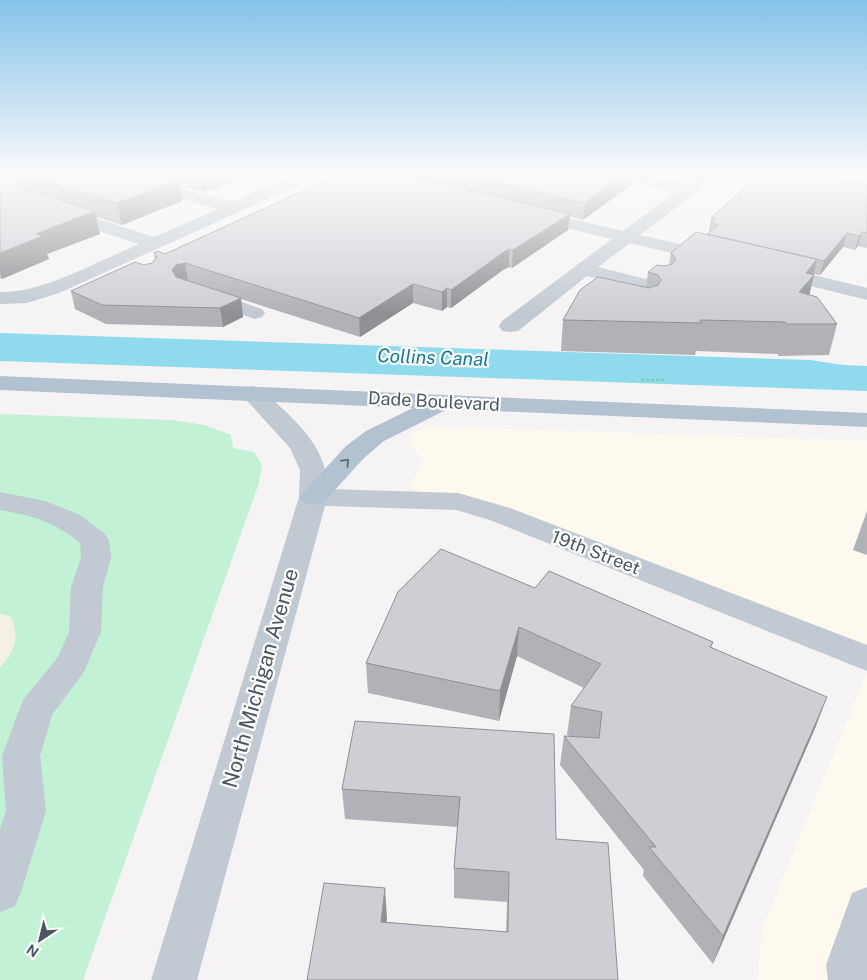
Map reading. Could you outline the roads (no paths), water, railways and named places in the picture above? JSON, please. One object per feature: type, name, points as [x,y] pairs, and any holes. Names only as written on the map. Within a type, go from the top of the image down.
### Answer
[{"type":"main road","name":"Dade Boulevard","points":[[0,383],[867,420]]},
{"type":"main road","points":[[313,497],[370,439],[388,428],[444,402]]},
{"type":"street","points":[[86,221],[155,243]]},
{"type":"street","points":[[8,298],[52,288],[205,221]]},
{"type":"street","points":[[558,221],[732,262]]},
{"type":"street","points":[[510,326],[649,221]]},
{"type":"street","points":[[110,263],[135,271]]},
{"type":"street","points":[[761,269],[867,294]]},
{"type":"street","points":[[585,270],[659,288]]},
{"type":"street","points":[[187,289],[255,313]]},
{"type":"street","points":[[558,290],[585,296]]},
{"type":"street","name":"North Michigan Avenue","points":[[174,980],[313,497],[313,470],[304,450],[291,432],[252,393]]},
{"type":"street","name":"19th Street","points":[[313,497],[458,502],[500,514],[867,658]]},
{"type":"street","points":[[0,501],[34,507],[70,521],[94,540],[96,558],[87,587],[85,632],[72,663],[36,710],[20,756],[26,811],[0,892]]},
{"type":"street","points":[[851,980],[849,965],[867,907]]},
{"type":"water","name":"Collins Canal","points":[[0,333],[810,360],[843,365],[867,366],[867,391],[0,361]]}]
